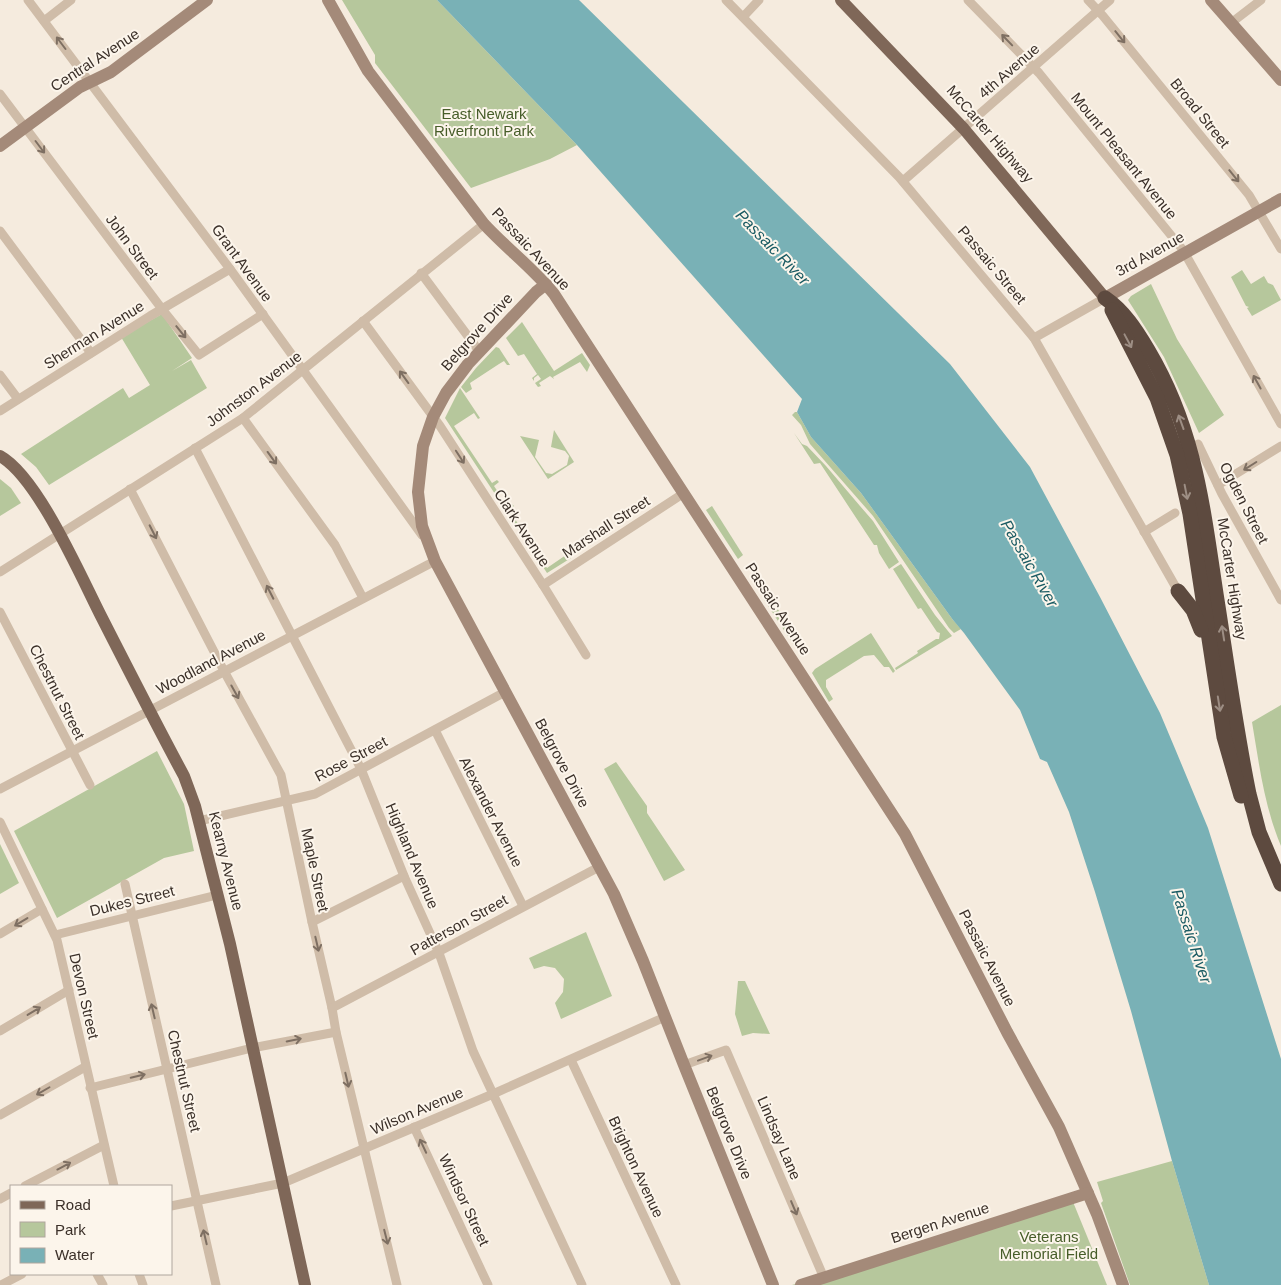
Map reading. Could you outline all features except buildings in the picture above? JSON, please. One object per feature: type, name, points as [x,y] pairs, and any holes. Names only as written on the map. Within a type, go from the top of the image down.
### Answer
[{"type":"highway","name":"McCarter Highway","points":[[1105,298],[1149,380],[1177,455],[1190,514],[1224,737],[1244,802],[1281,884]]},
{"type":"highway","name":"McCarter Highway","points":[[1105,298],[1126,317],[1151,355],[1170,393],[1191,450],[1204,512],[1241,750],[1253,813],[1281,884]]},
{"type":"highway","points":[[1178,591],[1198,620],[1214,676]]},
{"type":"main road","name":"Central Avenue","points":[[0,146],[80,87],[111,72],[207,0]]},
{"type":"main road","name":"Passaic Avenue","points":[[328,0],[368,71],[484,224],[554,294],[905,834],[1058,1127],[1088,1193],[1124,1285]]},
{"type":"main road","name":"McCarter Highway","points":[[841,0],[964,129],[1105,298]]},
{"type":"main road","points":[[1211,0],[1281,80]]},
{"type":"main road","name":"3rd Avenue","points":[[1105,298],[1281,199]]},
{"type":"main road","name":"Belgrove Drive","points":[[546,284],[536,292],[479,352],[446,393],[433,417],[423,446],[418,492],[422,526],[435,561],[614,894],[644,961],[773,1285]]},
{"type":"main road","name":"Kearny Avenue","points":[[0,456],[15,468],[27,482],[59,534],[184,776],[196,806],[230,944],[305,1285]]},
{"type":"main road","name":"Bergen Avenue","points":[[801,1285],[1088,1193]]},
{"type":"street","name":"Grant Avenue","points":[[28,0],[230,269],[429,545]]},
{"type":"street","points":[[44,21],[71,0]]},
{"type":"street","name":"Passaic Street","points":[[726,0],[903,181],[1034,338],[1178,591]]},
{"type":"street","points":[[743,17],[759,0]]},
{"type":"street","name":"Mount Pleasant Avenue","points":[[968,0],[1034,67],[1185,253],[1281,424]]},
{"type":"street","name":"Broad Street","points":[[1088,0],[1250,195],[1281,249]]},
{"type":"street","name":"4th Avenue","points":[[903,181],[1110,0]]},
{"type":"street","points":[[1231,23],[1261,0]]},
{"type":"street","name":"John Street","points":[[0,94],[162,309],[199,355],[263,314]]},
{"type":"street","name":"Johnston Avenue","points":[[0,572],[243,418],[484,224]]},
{"type":"street","points":[[0,231],[91,353]]},
{"type":"street","name":"Sherman Avenue","points":[[0,411],[162,309],[230,269]]},
{"type":"street","points":[[421,273],[479,352]]},
{"type":"street","name":"3rd Avenue","points":[[1034,338],[1105,298]]},
{"type":"street","name":"Clark Avenue","points":[[363,321],[433,417],[543,585],[586,655]]},
{"type":"street","points":[[0,375],[18,400]]},
{"type":"street","points":[[243,418],[335,545],[363,598]]},
{"type":"street","name":"Ogden Street","points":[[1198,444],[1218,485],[1281,600]]},
{"type":"street","points":[[1218,485],[1281,446]]},
{"type":"street","name":"Highland Avenue","points":[[195,448],[361,769],[404,876],[438,953],[462,1021],[493,1094],[582,1285]]},
{"type":"street","name":"Maple Street","points":[[130,489],[224,671],[281,775],[336,1032],[397,1285]]},
{"type":"street","name":"Marshall Street","points":[[543,585],[684,493]]},
{"type":"street","points":[[1144,532],[1175,513]]},
{"type":"street","name":"Woodland Avenue","points":[[0,789],[435,561]]},
{"type":"street","name":"Chestnut Street","points":[[0,612],[90,785]]},
{"type":"street","name":"Rose Street","points":[[199,821],[315,794],[505,692]]},
{"type":"street","name":"Alexander Avenue","points":[[435,730],[523,906]]},
{"type":"street","name":"Devon Street","points":[[0,822],[55,935],[114,1185]]},
{"type":"street","name":"Patterson Street","points":[[332,1008],[599,867]]},
{"type":"street","points":[[312,922],[404,876]]},
{"type":"street","name":"Chestnut Street","points":[[125,884],[216,1285]]},
{"type":"street","name":"Dukes Street","points":[[55,935],[217,895]]},
{"type":"street","points":[[0,934],[42,909]]},
{"type":"street","points":[[0,1032],[68,990]]},
{"type":"street","name":"Wilson Avenue","points":[[172,1206],[283,1183],[572,1060],[665,1017]]},
{"type":"street","points":[[90,1088],[252,1048],[336,1032]]},
{"type":"street","name":"Lindsay Lane","points":[[684,1065],[726,1050],[824,1278]]},
{"type":"street","name":"Brighton Avenue","points":[[572,1060],[676,1285]]},
{"type":"street","points":[[0,1115],[85,1067]]},
{"type":"street","name":"Windsor Street","points":[[414,1127],[488,1285]]},
{"type":"street","points":[[27,1185],[104,1145]]},
{"type":"street","points":[[5,1284],[20,1275]]},
{"type":"green space","name":"East Newark Riverfront Park","points":[[342,0],[437,0],[577,145],[550,159],[471,188],[375,63],[375,55]]},
{"type":"green space","points":[[1242,270],[1251,284],[1264,276],[1268,283],[1273,285],[1281,300],[1252,316],[1247,308],[1249,307],[1246,306],[1231,277]]},
{"type":"green space","points":[[1151,284],[1177,339],[1224,415],[1199,433],[1164,357],[1128,300],[1131,296]]},
{"type":"green space","points":[[162,314],[192,358],[172,371],[191,360],[207,388],[49,485],[36,467],[21,454],[123,388],[129,398],[150,385],[121,337]]},
{"type":"green space","points":[[522,322],[554,371],[582,353],[590,365],[587,372],[580,362],[553,377],[554,379],[550,376],[539,383],[541,386],[538,387],[535,383],[541,379],[538,375],[534,378],[534,381],[532,378],[537,374],[524,354],[518,356],[506,338]]},
{"type":"green space","points":[[496,347],[499,348],[510,365],[507,365],[504,361],[499,364],[470,383],[472,389],[466,393],[461,387]]},
{"type":"green space","points":[[460,388],[480,418],[478,419],[474,413],[454,426],[492,483],[497,480],[499,482],[494,486],[501,502],[504,501],[507,506],[511,503],[514,506],[509,510],[547,568],[566,555],[562,548],[564,547],[571,558],[547,573],[445,418]]},
{"type":"green space","points":[[797,412],[811,437],[861,493],[961,629],[954,633],[949,628],[873,516],[810,444],[801,425],[792,415]]},
{"type":"green space","points":[[554,430],[574,462],[548,479],[520,436],[539,440],[535,457],[546,473],[552,474],[567,465],[569,456],[565,451],[551,447]]},
{"type":"green space","points":[[794,433],[802,444],[807,446],[826,466],[873,521],[899,562],[889,569],[879,553],[877,545],[874,545],[820,463],[814,464]]},
{"type":"green space","points":[[0,479],[11,488],[21,503],[0,516]]},
{"type":"green space","points":[[712,506],[743,555],[738,559],[706,510]]},
{"type":"green space","points":[[901,564],[935,615],[952,636],[896,670],[895,668],[918,653],[917,651],[939,639],[940,633],[937,632],[921,608],[918,609],[893,569]]},
{"type":"green space","points":[[768,594],[800,643],[795,647],[763,598]]},
{"type":"green space","points":[[871,633],[895,671],[893,673],[889,667],[884,667],[874,655],[864,656],[826,680],[826,687],[833,699],[829,702],[812,673],[815,669]]},
{"type":"green space","points":[[1281,705],[1281,846],[1266,800],[1252,722]]},
{"type":"green space","points":[[157,751],[184,804],[194,851],[164,858],[57,918],[14,831]]},
{"type":"green space","points":[[616,762],[647,806],[647,813],[685,870],[664,881],[604,769]]},
{"type":"green space","points":[[0,844],[19,883],[0,894]]},
{"type":"green space","points":[[586,932],[612,996],[561,1019],[555,1003],[563,992],[564,979],[555,968],[544,966],[534,969],[529,958]]},
{"type":"green space","points":[[738,981],[745,981],[770,1034],[753,1033],[742,1036],[735,1014]]},
{"type":"green space","points":[[1172,1161],[1209,1285],[1130,1285],[1101,1203],[1103,1201],[1097,1182]]},
{"type":"green space","name":"Veterans Memorial Field","points":[[1071,1197],[1107,1285],[792,1285]]},
{"type":"water","name":"Passaic River","points":[[437,0],[579,0],[950,364],[1030,467],[1160,713],[1208,828],[1281,1059],[1281,1285],[1209,1285],[1172,1161],[1131,1011],[1069,812],[1047,762],[1040,759],[1020,710],[861,493],[811,437],[797,412],[802,399],[577,145]]}]
